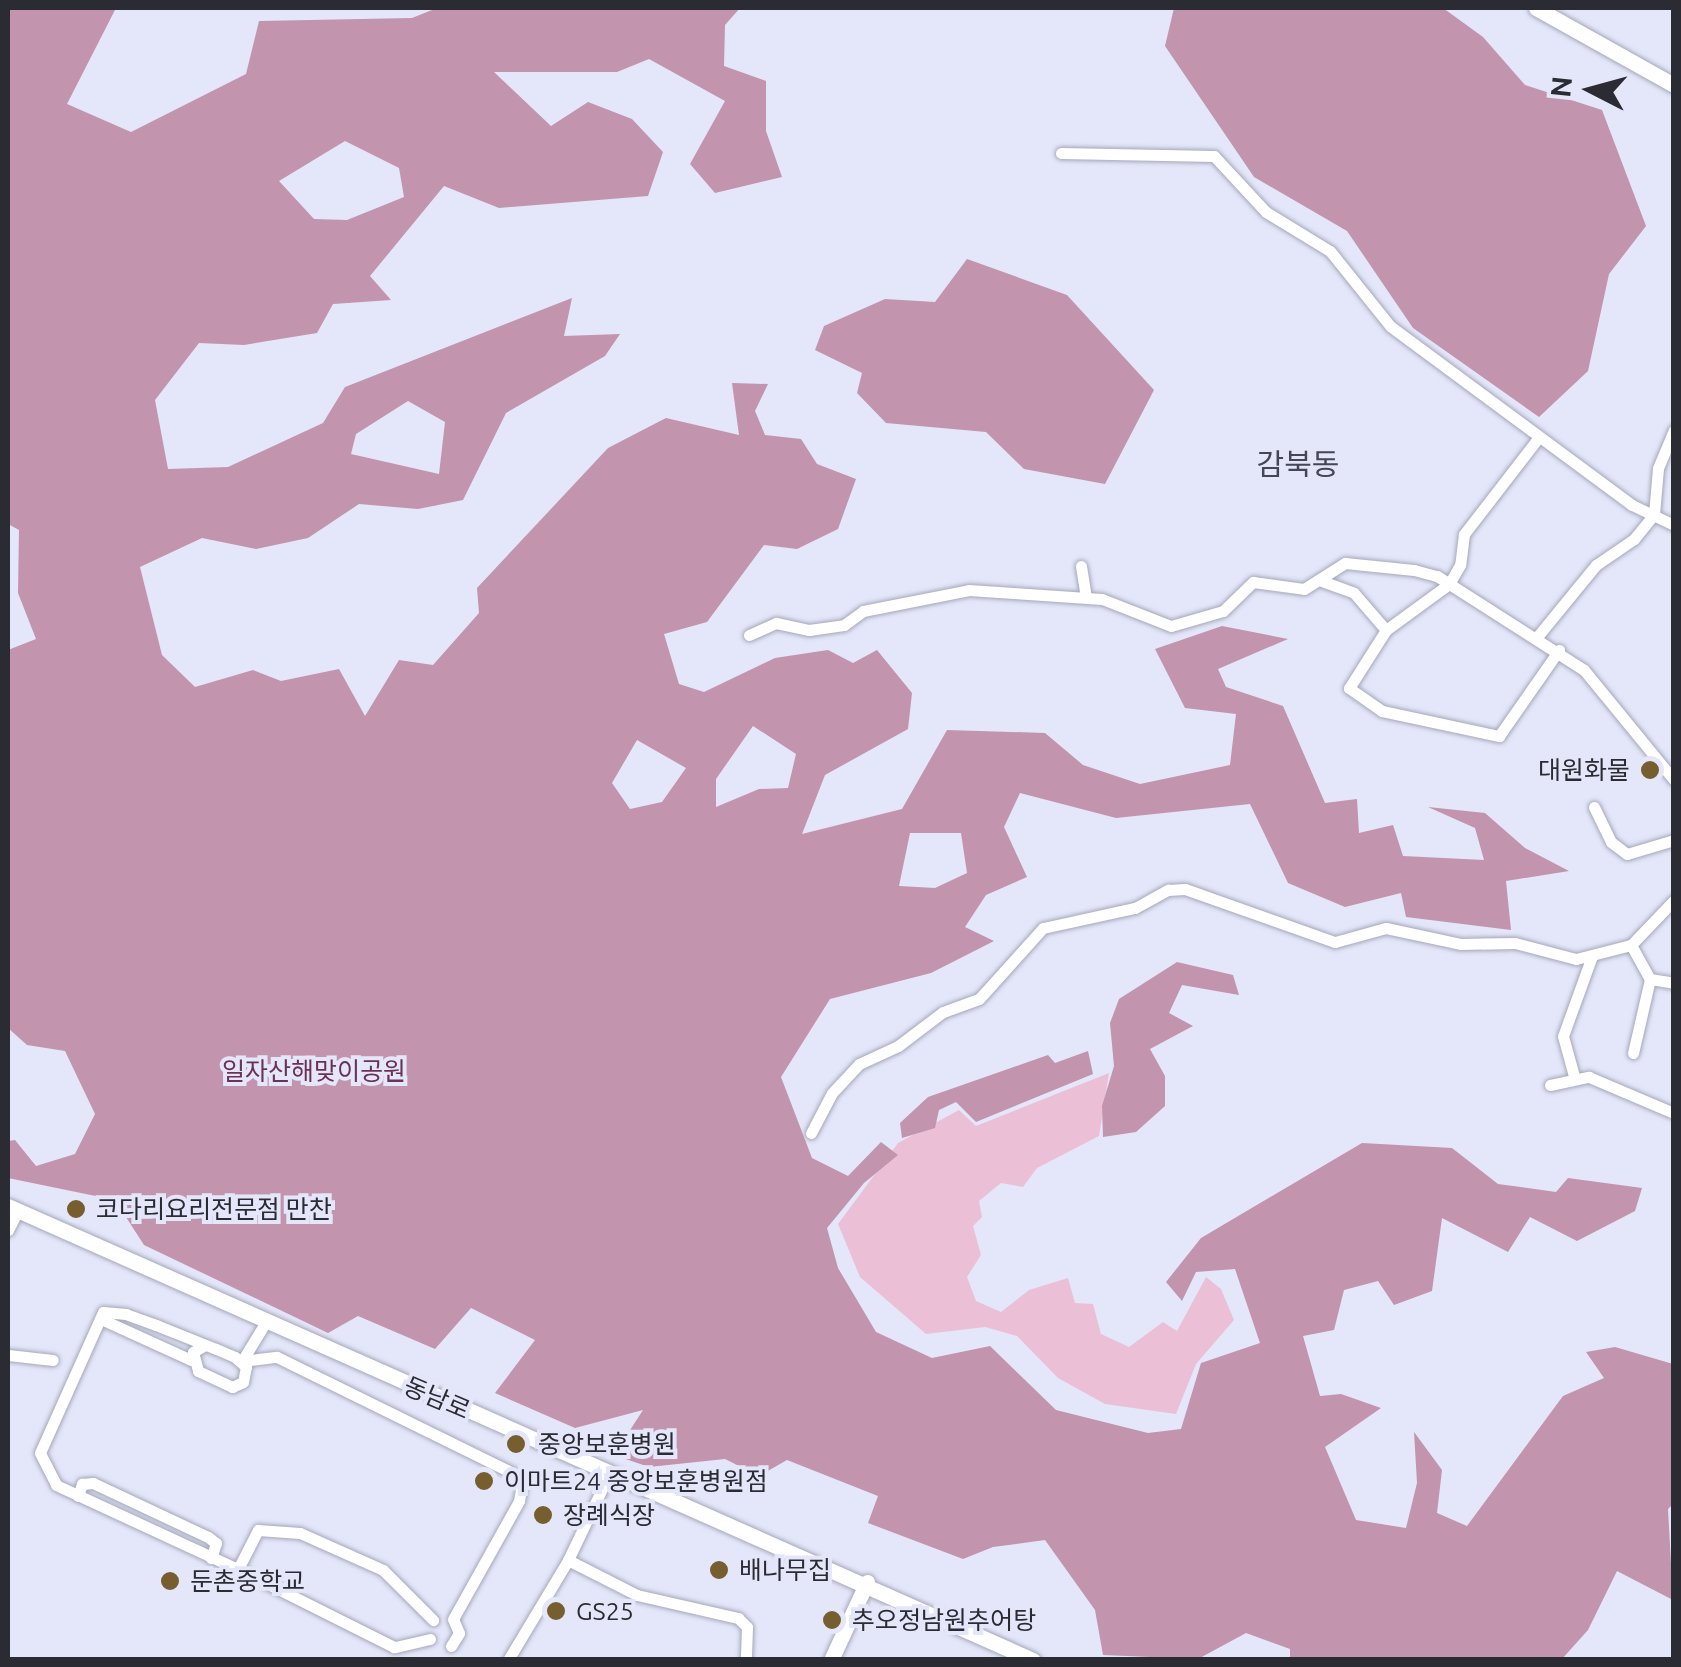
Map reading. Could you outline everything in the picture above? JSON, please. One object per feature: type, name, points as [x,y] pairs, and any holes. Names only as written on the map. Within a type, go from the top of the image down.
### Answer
[{"type":"main road","points":[[1536,8],[1674,85]]},
{"type":"main road","name":"동남로","points":[[13,1208],[867,1582],[1033,1660]]},
{"type":"main road","points":[[831,1660],[867,1582]]},
{"type":"street","points":[[1061,153],[1214,156],[1266,212],[1330,251],[1390,326],[1632,505],[1674,525]]},
{"type":"street","points":[[1538,637],[1596,565],[1634,539],[1654,514],[1658,468],[1674,430]]},
{"type":"street","points":[[1540,437],[1464,534],[1460,566],[1449,584],[1386,630],[1349,688],[1382,711],[1488,737],[1507,727],[1559,650]]},
{"type":"street","points":[[749,635],[776,623],[809,630],[844,626],[863,610],[969,590],[1086,596],[1122,603],[1171,626],[1223,611],[1253,582],[1304,589],[1355,562],[1424,572],[1559,650],[1609,697],[1674,780]]},
{"type":"street","points":[[1081,566],[1086,596]]},
{"type":"street","points":[[1319,580],[1354,592],[1386,630]]},
{"type":"street","points":[[1594,808],[1611,842],[1627,854],[1674,840]]},
{"type":"street","points":[[810,1133],[832,1093],[859,1064],[898,1046],[943,1012],[979,999],[1043,928],[1124,912],[1168,890],[1185,889],[1335,942],[1386,928],[1462,944],[1515,943],[1576,959],[1632,945],[1674,900]]},
{"type":"street","points":[[1632,945],[1650,979],[1634,1053]]},
{"type":"street","points":[[1574,1076],[1564,1036],[1592,956]]},
{"type":"street","points":[[1650,979],[1674,983]]},
{"type":"street","points":[[1550,1085],[1574,1076],[1674,1112]]},
{"type":"street","points":[[8,1230],[13,1208]]},
{"type":"street","points":[[453,1620],[519,1502],[523,1478],[277,1358],[242,1361],[118,1312],[103,1312],[94,1324],[40,1453],[48,1476],[78,1496],[238,1568],[394,1646],[430,1639],[451,1646],[458,1660]]},
{"type":"street","points":[[94,1324],[110,1318],[191,1360],[198,1371],[232,1387],[247,1374],[242,1361]]},
{"type":"street","points":[[242,1361],[267,1320]]},
{"type":"street","points":[[191,1360],[206,1345]]},
{"type":"street","points":[[8,1355],[53,1360]]},
{"type":"street","points":[[508,1660],[568,1560],[610,1472]]},
{"type":"street","points":[[78,1496],[86,1481],[103,1487],[208,1537],[216,1543],[211,1558]]},
{"type":"street","points":[[238,1568],[258,1530],[300,1533],[383,1570],[433,1620],[453,1620]]},
{"type":"street","points":[[568,1560],[637,1595],[738,1618],[747,1627],[746,1660]]},
{"type":"street","points":[[430,1639],[433,1620]]},
{"type":"street","points":[[451,1646],[459,1633],[453,1620]]},
{"type":"shaded area","points":[[1109,1073],[1099,1136],[1037,1168],[1023,1187],[1001,1183],[979,1201],[982,1217],[973,1226],[981,1255],[967,1277],[976,1301],[1001,1312],[1029,1290],[1068,1278],[1075,1303],[1093,1304],[1101,1334],[1129,1347],[1163,1322],[1177,1331],[1206,1277],[1221,1289],[1234,1320],[1196,1364],[1176,1414],[1105,1404],[1058,1378],[1017,1336],[985,1327],[926,1334],[860,1277],[838,1224],[898,1143],[959,1110],[976,1126]]},
{"type":"green space","name":"일자산해맞이공원","points":[[8,8],[116,8],[67,104],[131,132],[246,74],[259,21],[412,18],[437,8],[740,8],[725,25],[724,66],[766,81],[766,131],[782,177],[715,193],[690,164],[725,101],[649,59],[617,72],[494,72],[551,126],[588,102],[632,119],[663,152],[648,196],[499,208],[444,186],[370,276],[391,300],[333,304],[317,333],[244,345],[199,343],[155,400],[168,469],[228,467],[323,423],[345,387],[572,298],[564,336],[620,334],[605,356],[506,413],[463,500],[418,509],[359,504],[308,538],[256,549],[202,538],[140,567],[162,655],[195,687],[253,670],[281,681],[339,669],[365,716],[399,660],[433,665],[479,613],[477,588],[608,448],[666,418],[739,435],[732,383],[768,384],[755,411],[765,435],[801,439],[817,464],[856,479],[838,529],[797,549],[764,545],[707,622],[664,634],[679,684],[704,692],[775,658],[828,650],[853,663],[877,650],[912,693],[908,729],[825,775],[802,834],[902,809],[947,730],[1045,733],[1083,765],[1140,784],[1230,765],[1236,714],[1185,708],[1155,649],[1222,626],[1288,639],[1218,669],[1226,687],[1283,706],[1325,803],[1357,799],[1359,833],[1393,825],[1403,856],[1484,860],[1475,828],[1428,807],[1485,813],[1525,848],[1569,871],[1506,881],[1511,930],[1406,917],[1401,893],[1345,907],[1288,883],[1250,804],[1116,818],[1020,793],[1004,827],[1027,877],[986,895],[965,927],[994,941],[931,973],[830,999],[781,1077],[812,1158],[848,1176],[881,1142],[898,1155],[864,1183],[827,1228],[838,1268],[876,1332],[932,1358],[990,1346],[1056,1410],[1148,1433],[1181,1429],[1201,1363],[1260,1343],[1235,1269],[1196,1272],[1182,1301],[1166,1282],[1201,1238],[1362,1143],[1452,1148],[1498,1184],[1556,1192],[1568,1178],[1642,1188],[1635,1211],[1577,1241],[1530,1217],[1508,1252],[1442,1218],[1432,1291],[1394,1305],[1378,1281],[1344,1290],[1334,1330],[1303,1336],[1320,1396],[1341,1394],[1381,1408],[1325,1447],[1356,1520],[1406,1528],[1417,1483],[1414,1432],[1442,1470],[1437,1513],[1467,1526],[1563,1396],[1604,1378],[1586,1352],[1615,1347],[1673,1364],[1674,1503],[1668,1509],[1673,1600],[1617,1571],[1588,1630],[1562,1659],[1290,1659],[1290,1649],[1246,1633],[1198,1659],[1103,1655],[1095,1610],[1045,1540],[993,1547],[963,1559],[868,1523],[878,1496],[787,1460],[759,1476],[725,1459],[649,1467],[614,1455],[643,1410],[575,1428],[495,1393],[535,1340],[471,1308],[435,1349],[358,1316],[328,1333],[144,1245],[115,1200],[8,1178],[8,1141],[15,1140],[36,1166],[75,1154],[95,1114],[65,1051],[27,1045],[8,1028],[8,650],[36,639],[18,593],[19,530],[8,524]],"holes":[[[345,141],[399,168],[404,197],[347,220],[314,219],[279,181]],[[408,401],[445,422],[439,474],[351,454],[356,434]],[[753,726],[796,754],[788,788],[759,789],[716,807],[716,779]],[[637,740],[686,768],[662,802],[630,809],[612,783]],[[910,833],[961,833],[967,873],[935,888],[899,886]]]},
{"type":"green space","points":[[1174,8],[1443,8],[1483,37],[1525,85],[1602,110],[1646,226],[1609,274],[1588,371],[1539,417],[1413,328],[1347,231],[1254,177],[1165,46]]},
{"type":"green space","points":[[967,259],[1067,295],[1154,390],[1105,484],[1024,469],[986,432],[886,423],[857,393],[862,373],[815,350],[824,326],[885,299],[935,302]]},
{"type":"green space","points":[[1177,962],[1233,975],[1239,995],[1182,985],[1169,1013],[1193,1026],[1150,1049],[1165,1076],[1165,1106],[1136,1132],[1103,1137],[1102,1106],[1114,1066],[1110,1023],[1119,999]]},
{"type":"green space","points":[[1088,1051],[1093,1074],[976,1122],[956,1102],[939,1110],[935,1128],[902,1138],[900,1123],[928,1097],[1048,1055],[1055,1063]]},
{"type":"place","name":"대원화물","points":[[1650,770]]},
{"type":"place","name":"코다리요리전문점 만찬","points":[[76,1209]]},
{"type":"place","name":"중앙보훈병원","points":[[516,1444]]},
{"type":"place","name":"이마트24 중앙보훈병원점","points":[[484,1481]]},
{"type":"place","name":"장례식장","points":[[543,1515]]},
{"type":"place","name":"배나무집","points":[[719,1570]]},
{"type":"place","name":"둔촌중학교","points":[[170,1581]]},
{"type":"place","name":"GS25","points":[[556,1611]]},
{"type":"place","name":"추오정남원추어탕","points":[[832,1620]]},
{"type":"district","name":"감북동","points":[[1298,464]]}]
